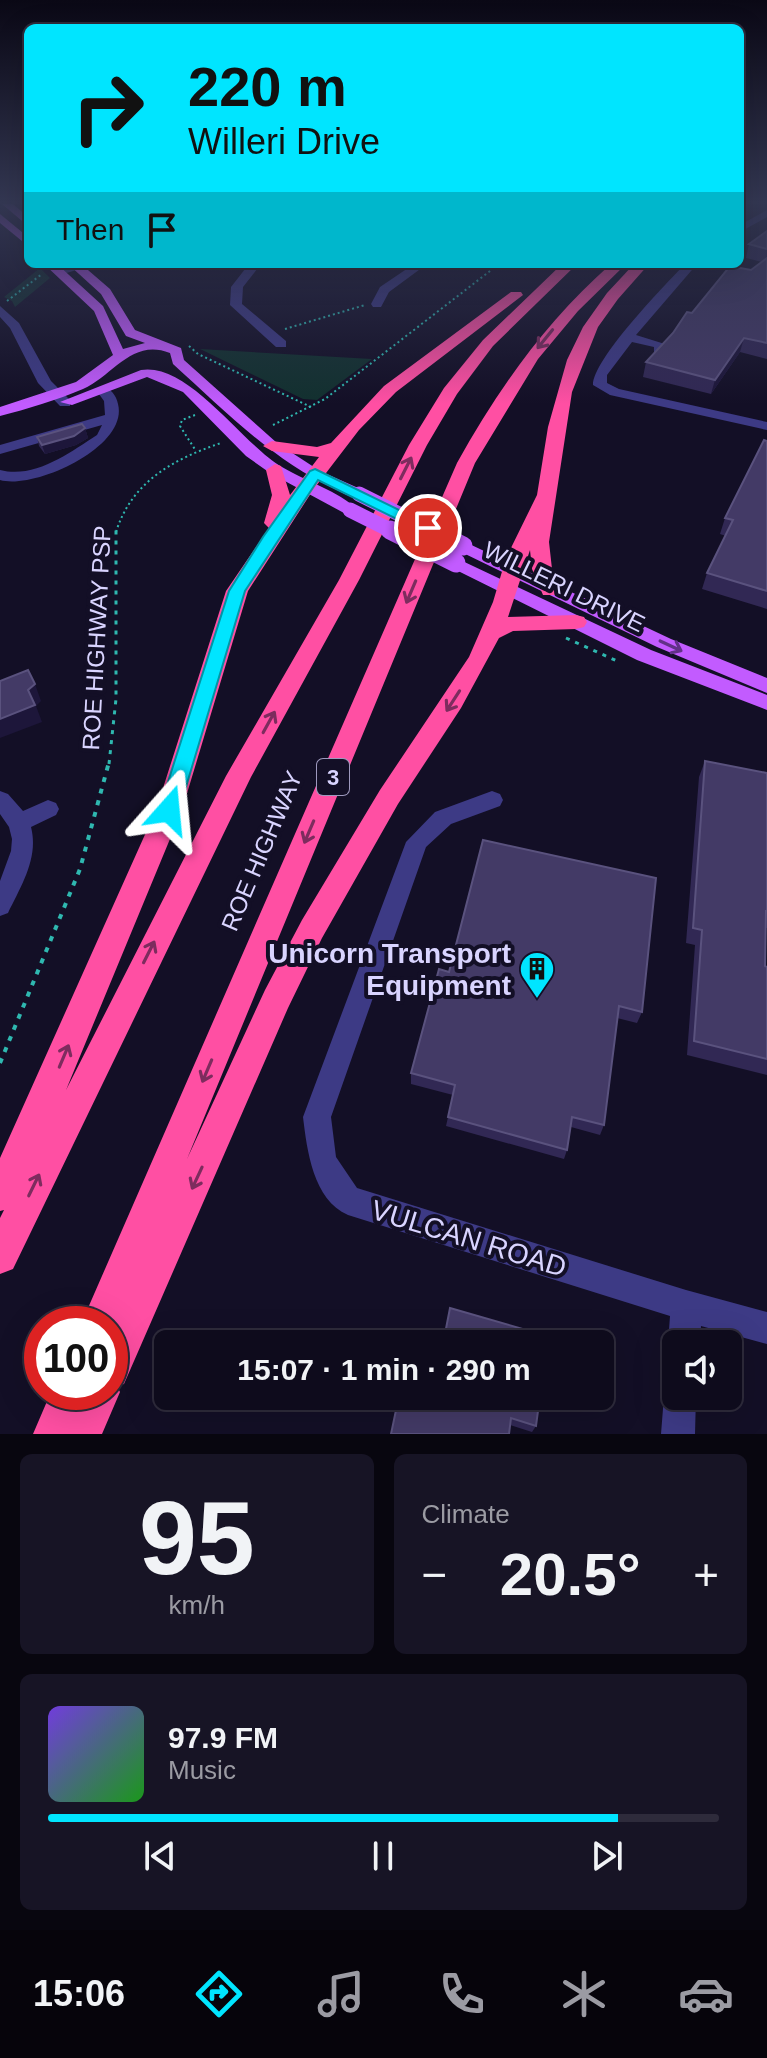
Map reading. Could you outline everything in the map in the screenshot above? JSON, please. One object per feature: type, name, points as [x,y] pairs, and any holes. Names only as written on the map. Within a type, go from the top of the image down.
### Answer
[{"type":"highway","points":[[0,1194],[33,1128],[169,810],[237,591],[310,480],[335,447],[390,389],[547,271]]},
{"type":"highway","name":"ROE HIGHWAY","points":[[0,1256],[239,776],[349,580],[418,445],[450,392],[488,343],[562,271]]},
{"type":"highway","name":"ROE HIGHWAY","points":[[108,1306],[466,463],[520,370],[559,321],[612,271]]},
{"type":"highway","points":[[550,590],[542,569],[539,542],[561,396],[577,351],[596,317],[636,271]]},
{"type":"highway","points":[[272,446],[318,452],[335,447]]},
{"type":"highway","points":[[270,537],[281,495],[275,470]]},
{"type":"highway","points":[[128,1330],[276,1000],[312,929],[389,797],[453,702],[491,633],[548,491]]},
{"type":"highway","points":[[491,633],[509,624],[576,622]]},
{"type":"highway","points":[[53,1434],[63,1410]]},
{"type":"highway","points":[[81,1434],[92,1410]]},
{"type":"main road","points":[[55,271],[99,309],[118,357]]},
{"type":"main road","name":"WILLERI DRIVE","points":[[85,271],[106,292],[130,333],[176,351],[178,361],[310,480],[350,510],[456,563],[550,590],[710,664],[767,686]]},
{"type":"main road","points":[[0,421],[61,398],[133,348],[157,345]]},
{"type":"main road","name":"WILLERI DRIVE","points":[[118,357],[125,369],[147,373],[188,389],[251,453],[275,470],[359,494],[463,546],[576,622],[644,655],[767,703]]},
{"type":"main road","points":[[0,412],[103,390],[165,369],[178,361]]},
{"type":"street","points":[[249,271],[233,296],[242,313],[281,344]]},
{"type":"street","points":[[377,304],[384,290],[411,271]]},
{"type":"street","points":[[685,271],[628,337],[600,375],[600,385],[615,392],[767,426]]},
{"type":"street","points":[[376,282],[390,286]]},
{"type":"street","points":[[0,310],[15,326],[45,383],[61,398]]},
{"type":"street","points":[[628,337],[662,345],[659,349]]},
{"type":"street","points":[[633,380],[650,387],[643,398]]},
{"type":"street","points":[[0,475],[8,479],[19,478],[57,466],[102,438],[107,432],[112,412],[111,398],[103,390]]},
{"type":"street","points":[[1,440],[112,412]]},
{"type":"street","points":[[0,800],[25,836],[22,855],[0,906]]},
{"type":"street","name":"VULCAN ROAD","points":[[492,800],[443,818],[417,842],[317,1117],[322,1162],[348,1200],[686,1306],[767,1328]]},
{"type":"street","points":[[18,823],[48,809]]},
{"type":"street","points":[[685,1330],[686,1306]]},
{"type":"street","points":[[678,1434],[679,1410]]},
{"type":"path","points":[[0,303],[14,298],[50,271]]},
{"type":"path","points":[[273,425],[313,408],[490,271]]},
{"type":"path","points":[[267,334],[366,304],[377,304]]},
{"type":"path","points":[[184,342],[198,354],[313,408]]},
{"type":"path","points":[[196,451],[180,422],[199,414]]},
{"type":"path","name":"ROE HIGHWAY PSP","points":[[0,1063],[85,850],[112,750],[116,531],[119,516],[127,502],[152,476],[196,451],[222,442]]},
{"type":"green space","points":[[36,271],[43,271],[50,278],[15,307],[12,301],[4,297]]},
{"type":"green space","points":[[200,349],[372,359],[317,400],[303,399]]},
{"type":"building","points":[[726,271],[767,271],[767,343],[744,338],[715,380],[646,362],[673,333],[687,312],[692,313]]},
{"type":"building","points":[[82,424],[85,428],[74,436],[42,445],[37,437]]},
{"type":"building","points":[[764,440],[767,441],[767,591],[707,573],[733,520],[725,518]]},
{"type":"building","points":[[28,670],[35,684],[28,690],[35,705],[0,719],[0,681]]},
{"type":"building","points":[[705,761],[767,773],[767,1059],[694,1041],[702,930],[693,928]]},
{"type":"building","name":"Unicorn Transport Equipment","points":[[483,840],[656,878],[642,1012],[619,1006],[604,1125],[572,1117],[567,1150],[448,1117],[455,1085],[411,1073],[439,969],[449,972]]},
{"type":"building","points":[[450,1308],[526,1330],[446,1330]]},
{"type":"building","points":[[396,1410],[538,1410],[536,1426],[511,1418],[509,1434],[391,1434]]},
{"type":"place","name":"Unicorn Transport Equipment","points":[[537,1000]]},
{"type":"route","points":[[169,810],[237,591],[270,537],[315,474],[428,528]]}]
